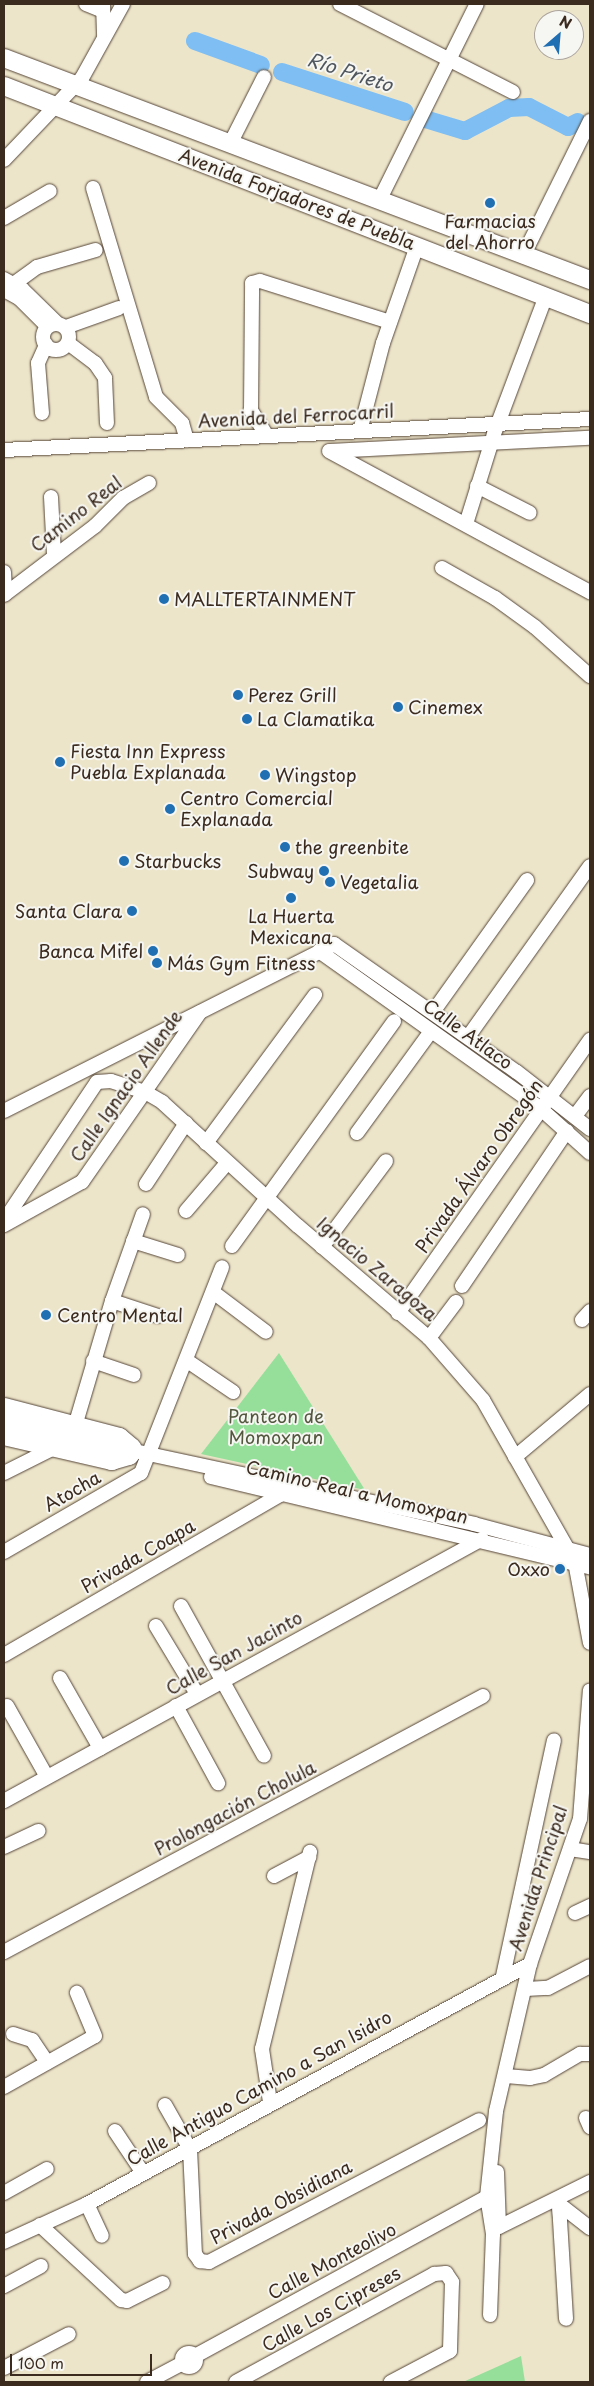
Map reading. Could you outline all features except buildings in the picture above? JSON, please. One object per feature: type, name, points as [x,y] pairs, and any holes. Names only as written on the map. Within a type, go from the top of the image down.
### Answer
[{"type":"highway","points":[[4,1408],[120,1438],[135,1453],[112,1460],[4,1435]]},
{"type":"main road","name":"Avenida Forjadores de Puebla","points":[[4,58],[590,280]]},
{"type":"main road","name":"Avenida Forjadores de Puebla","points":[[4,86],[590,314]]},
{"type":"main road","points":[[441,256],[454,244],[448,227]]},
{"type":"main road","points":[[481,271],[479,255],[492,244]]},
{"type":"street","points":[[86,4],[103,7],[104,38]]},
{"type":"street","points":[[4,160],[75,86],[90,66],[122,4]]},
{"type":"street","points":[[340,4],[513,92]]},
{"type":"street","points":[[379,201],[476,4]]},
{"type":"street","points":[[230,144],[264,77]]},
{"type":"street","points":[[524,256],[588,128]]},
{"type":"street","points":[[93,188],[156,397],[182,423],[187,440]]},
{"type":"street","points":[[4,218],[50,191]]},
{"type":"street","points":[[360,431],[390,322],[417,246]]},
{"type":"street","points":[[46,345],[57,350],[68,344],[70,335],[8,284],[37,267],[96,250]]},
{"type":"street","points":[[267,436],[250,410],[251,286],[255,281],[390,322]]},
{"type":"street","points":[[546,296],[497,424],[466,524],[590,592]]},
{"type":"street","points":[[42,413],[38,370],[46,345],[43,334],[57,326],[119,308]]},
{"type":"street","points":[[68,344],[102,371],[108,387],[107,423]]},
{"type":"street","name":"Avenida del Ferrocarril","points":[[4,450],[590,419]]},
{"type":"street","name":"Avenida del Ferrocarril","points":[[466,524],[329,451],[590,438]]},
{"type":"street","name":"Camino Real","points":[[5,594],[54,555],[95,526],[123,498],[148,483]]},
{"type":"street","points":[[477,486],[530,513]]},
{"type":"street","points":[[51,497],[54,555]]},
{"type":"street","points":[[442,568],[495,598],[535,627],[590,676]]},
{"type":"street","points":[[4,572],[5,594]]},
{"type":"street","name":"Calle Atlaco","points":[[468,1037],[590,866]]},
{"type":"street","points":[[413,1018],[428,1008],[527,880]]},
{"type":"street","name":"Calle Atlaco","points":[[590,1129],[551,1096],[428,1008],[334,944],[319,951],[541,1109],[590,1153]]},
{"type":"street","points":[[5,1111],[319,951]]},
{"type":"street","points":[[206,1142],[315,995]]},
{"type":"street","name":"Calle Ignacio Allende","points":[[4,1223],[82,1182],[200,1012]]},
{"type":"street","points":[[232,1246],[394,1020]]},
{"type":"street","points":[[357,1133],[431,1031]]},
{"type":"street","name":"Privada Álvaro Obregón","points":[[398,1313],[590,1040]]},
{"type":"street","name":"Ignacio Zaragoza","points":[[4,1223],[102,1080],[145,1092],[162,1102],[267,1199],[429,1338],[483,1400],[568,1549]]},
{"type":"street","points":[[575,1116],[590,1096]]},
{"type":"street","points":[[146,1184],[186,1124]]},
{"type":"street","points":[[462,1286],[567,1131]]},
{"type":"street","points":[[322,1247],[386,1160]]},
{"type":"street","points":[[186,1210],[227,1163]]},
{"type":"street","points":[[75,1426],[112,1301],[143,1214]]},
{"type":"street","points":[[133,1241],[178,1256]]},
{"type":"street","name":"Atocha","points":[[4,1552],[141,1473],[135,1453],[186,1360],[222,1267]]},
{"type":"street","points":[[213,1292],[266,1332]]},
{"type":"street","points":[[112,1301],[158,1316]]},
{"type":"street","points":[[429,1338],[456,1302]]},
{"type":"street","points":[[186,1360],[233,1392]]},
{"type":"street","points":[[93,1362],[134,1375]]},
{"type":"street","points":[[515,1457],[590,1394]]},
{"type":"street","name":"Camino Real a Momoxpan","points":[[4,1423],[135,1453],[590,1567]]},
{"type":"street","points":[[4,1473],[56,1447]]},
{"type":"street","name":"Camino Real a Momoxpan","points":[[283,1490],[474,1524],[590,1555]]},
{"type":"street","name":"Privada Coapa","points":[[4,1655],[283,1490]]},
{"type":"street","name":"Calle San Jacinto","points":[[4,1801],[482,1539]]},
{"type":"street","points":[[568,1549],[574,1562],[590,1643]]},
{"type":"street","points":[[181,1606],[264,1756]]},
{"type":"street","points":[[156,1626],[197,1694]]},
{"type":"street","points":[[60,1678],[100,1748]]},
{"type":"street","name":"Avenida Principal","points":[[490,2315],[493,2234],[487,2197],[496,2110],[506,2076],[530,1964],[580,1819],[590,1690]]},
{"type":"street","name":"Prolongación Cholula","points":[[4,1952],[483,1696]]},
{"type":"street","points":[[7,1706],[47,1777]]},
{"type":"street","points":[[176,1706],[218,1783]]},
{"type":"street","points":[[503,1976],[554,1740]]},
{"type":"street","points":[[4,1847],[38,1831]]},
{"type":"street","points":[[570,1850],[589,1857]]},
{"type":"street","points":[[270,2102],[262,2049],[310,1854],[274,1876]]},
{"type":"street","points":[[575,1913],[590,1906]]},
{"type":"street","name":"Calle Antiguo Camino a San Isidro","points":[[7,2236],[87,2204],[190,2149],[270,2102],[503,1976],[530,1964]]},
{"type":"street","points":[[526,1989],[548,1988],[590,1966]]},
{"type":"street","points":[[4,2087],[95,2036],[77,1993]]},
{"type":"street","points":[[13,2034],[32,2040],[47,2062]]},
{"type":"street","points":[[506,2076],[530,2078],[544,2075],[580,2054],[590,2054]]},
{"type":"street","points":[[165,2105],[190,2149]]},
{"type":"street","name":"Privada Obsidiana","points":[[190,2149],[195,2254],[200,2261],[209,2262],[479,2120]]},
{"type":"street","points":[[115,2131],[143,2173]]},
{"type":"street","points":[[497,2156],[499,2228],[590,2182]]},
{"type":"street","points":[[4,2193],[47,2169]]},
{"type":"street","points":[[493,2234],[501,2235],[560,2211],[590,2186]]},
{"type":"street","name":"Calle Monteolivo","points":[[147,2382],[487,2197]]},
{"type":"street","points":[[87,2204],[102,2236]]},
{"type":"street","points":[[560,2211],[590,2228]]},
{"type":"street","points":[[560,2211],[566,2318]]},
{"type":"street","points":[[40,2224],[121,2300],[127,2301],[163,2283]]},
{"type":"street","points":[[4,2286],[41,2266]]},
{"type":"street","name":"Calle Los Cipreses","points":[[236,2382],[434,2274],[446,2274],[452,2282],[450,2351],[392,2382]]},
{"type":"street","points":[[4,2368],[69,2334]]},
{"type":"green space","name":"Panteon de Momoxpan","points":[[279,1353],[365,1490],[201,1454]]},
{"type":"green space","points":[[521,2356],[525,2382],[463,2382]]},
{"type":"waterway","name":"Río Prieto","points":[[195,41],[261,65]]},
{"type":"waterway","name":"Río Prieto","points":[[282,72],[405,112]]},
{"type":"waterway","name":"Río Prieto","points":[[425,119],[465,131],[509,108],[529,107],[568,127],[578,122]]},
{"type":"place","name":"Farmacias del Ahorro","points":[[490,203]]},
{"type":"place","name":"MALLTERTAINMENT","points":[[164,599]]},
{"type":"place","name":"Perez Grill","points":[[238,695]]},
{"type":"place","name":"Cinemex","points":[[398,707]]},
{"type":"place","name":"La Clamatika","points":[[247,719]]},
{"type":"place","name":"Fiesta Inn Express Puebla Explanada","points":[[60,762]]},
{"type":"place","name":"Wingstop","points":[[265,775]]},
{"type":"place","name":"Centro Comercial Explanada","points":[[170,809]]},
{"type":"place","name":"the greenbite","points":[[285,847]]},
{"type":"place","name":"Starbucks","points":[[124,861]]},
{"type":"place","name":"Subway","points":[[324,871]]},
{"type":"place","name":"Vegetalia","points":[[330,882]]},
{"type":"place","name":"La Huerta Mexicana","points":[[291,898]]},
{"type":"place","name":"Santa Clara","points":[[132,911]]},
{"type":"place","name":"Banca Mifel","points":[[153,951]]},
{"type":"place","name":"Más Gym Fitness","points":[[157,963]]},
{"type":"place","name":"Centro Mental","points":[[46,1315]]},
{"type":"place","name":"Oxxo","points":[[560,1569]]}]
